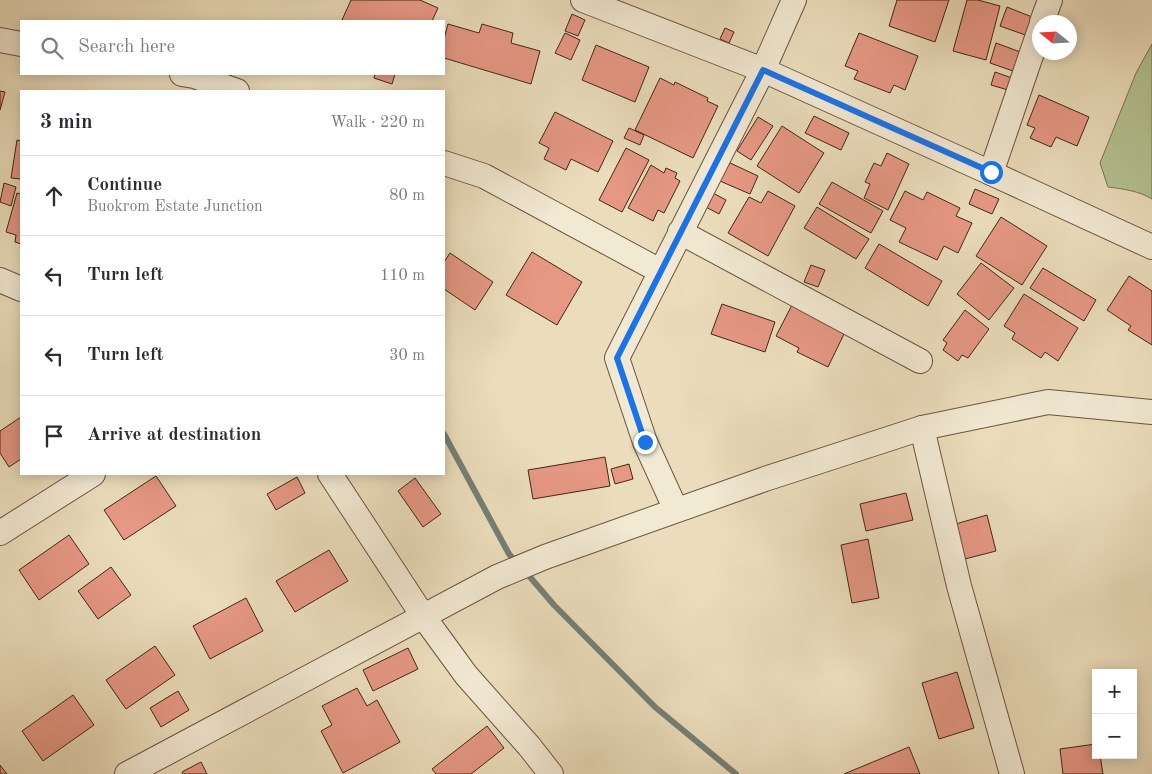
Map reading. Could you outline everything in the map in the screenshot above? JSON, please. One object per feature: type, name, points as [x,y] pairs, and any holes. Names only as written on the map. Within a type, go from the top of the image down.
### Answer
[{"type":"street","points":[[583,0],[763,70],[991,172],[1152,248]]},
{"type":"street","points":[[676,510],[645,442],[617,358],[763,70],[794,0]]},
{"type":"street","points":[[1045,15],[1050,0]]},
{"type":"street","points":[[0,40],[20,44]]},
{"type":"street","points":[[991,172],[1032,53]]},
{"type":"street","points":[[188,75],[234,90]]},
{"type":"street","points":[[445,163],[484,176],[660,271]]},
{"type":"street","points":[[680,232],[920,361]]},
{"type":"street","points":[[0,280],[20,289]]},
{"type":"street","points":[[127,774],[497,577],[545,556],[765,478],[922,428],[1048,402],[1152,412]]},
{"type":"street","points":[[922,428],[959,586],[1012,774]]},
{"type":"street","points":[[0,533],[90,475]]},
{"type":"street","points":[[331,475],[423,616],[466,675],[529,746],[551,774]]},
{"type":"green space","points":[[1152,44],[1152,199],[1137,192],[1108,187],[1100,163],[1136,73]]},
{"type":"building","points":[[351,0],[420,0],[438,8],[432,20],[342,20]]},
{"type":"building","points":[[897,0],[949,0],[935,42],[889,26]]},
{"type":"building","points":[[967,0],[978,0],[1000,6],[986,60],[953,51]]},
{"type":"building","points":[[1007,7],[1032,17],[1031,37],[1000,26]]},
{"type":"building","points":[[572,14],[585,20],[578,36],[565,31]]},
{"type":"building","points":[[448,24],[479,33],[482,24],[513,33],[511,43],[540,51],[531,84],[445,58],[445,35]]},
{"type":"building","points":[[725,28],[734,32],[729,43],[720,39]]},
{"type":"building","points":[[565,33],[580,40],[571,60],[555,53]]},
{"type":"building","points":[[859,33],[918,56],[905,90],[894,85],[890,93],[854,79],[858,71],[845,66]]},
{"type":"building","points":[[996,43],[1023,53],[1016,72],[990,63]]},
{"type":"building","points":[[596,45],[649,67],[635,102],[582,80]]},
{"type":"building","points":[[995,72],[1012,78],[1008,90],[991,85]]},
{"type":"building","points":[[375,75],[395,75],[392,84],[374,78]]},
{"type":"building","points":[[660,78],[674,85],[675,82],[708,98],[707,101],[718,106],[693,158],[635,130]]},
{"type":"building","points":[[0,91],[5,92],[0,110]]},
{"type":"building","points":[[1039,95],[1089,117],[1077,146],[1056,137],[1051,147],[1030,138],[1035,128],[1027,125]]},
{"type":"building","points":[[555,112],[613,141],[598,172],[571,159],[566,170],[544,159],[549,148],[539,143]]},
{"type":"building","points":[[814,116],[849,133],[841,150],[805,133]]},
{"type":"building","points":[[758,117],[773,126],[751,160],[737,151]]},
{"type":"building","points":[[782,126],[824,153],[799,193],[757,166]]},
{"type":"building","points":[[629,128],[644,135],[640,145],[624,138]]},
{"type":"building","points":[[17,140],[20,141],[20,179],[11,178]]},
{"type":"building","points":[[626,148],[649,160],[622,212],[599,200]]},
{"type":"building","points":[[887,153],[909,164],[888,210],[864,198],[870,184],[865,182],[874,163],[881,166]]},
{"type":"building","points":[[728,162],[758,176],[750,194],[720,181]]},
{"type":"building","points":[[651,165],[664,173],[666,168],[677,173],[675,178],[680,181],[664,213],[658,210],[653,221],[628,208]]},
{"type":"building","points":[[832,182],[883,211],[871,233],[819,204]]},
{"type":"building","points":[[4,183],[16,187],[11,206],[0,202]]},
{"type":"building","points":[[975,189],[999,199],[992,214],[969,204]]},
{"type":"building","points":[[768,191],[795,206],[768,256],[728,233],[749,197],[761,203]]},
{"type":"building","points":[[905,191],[923,200],[927,192],[960,208],[956,216],[972,223],[958,253],[944,246],[937,260],[899,242],[906,228],[890,220]]},
{"type":"building","points":[[711,192],[726,200],[719,214],[704,206]]},
{"type":"building","points":[[17,193],[20,194],[20,244],[15,242],[16,235],[6,232]]},
{"type":"building","points":[[817,207],[869,239],[856,259],[804,228]]},
{"type":"building","points":[[1001,217],[1047,246],[1022,285],[976,256]]},
{"type":"building","points":[[879,244],[942,281],[928,306],[865,268]]},
{"type":"building","points":[[532,252],[582,282],[557,325],[506,295]]},
{"type":"building","points":[[450,253],[493,282],[475,310],[445,290],[445,260]]},
{"type":"building","points":[[981,263],[1014,288],[989,320],[957,294]]},
{"type":"building","points":[[811,265],[825,270],[818,287],[804,282]]},
{"type":"building","points":[[1043,268],[1096,300],[1084,321],[1030,288]]},
{"type":"building","points":[[1129,276],[1152,291],[1152,345],[1128,330],[1131,326],[1107,310]]},
{"type":"building","points":[[1024,294],[1078,328],[1058,361],[1045,352],[1041,358],[1012,339],[1015,333],[1004,326]]},
{"type":"building","points":[[722,304],[775,322],[765,352],[711,334]]},
{"type":"building","points":[[792,305],[845,332],[828,367],[797,352],[799,348],[776,336]]},
{"type":"building","points":[[965,310],[989,329],[968,358],[962,355],[958,361],[943,350],[947,343],[943,340]]},
{"type":"building","points":[[20,418],[20,460],[9,467],[0,453],[0,431]]},
{"type":"building","points":[[605,457],[610,486],[533,499],[528,470]]},
{"type":"building","points":[[629,464],[633,479],[615,484],[611,469]]},
{"type":"building","points":[[156,476],[176,506],[124,540],[104,510]]},
{"type":"building","points":[[297,477],[305,493],[276,510],[267,494]]},
{"type":"building","points":[[415,478],[441,514],[423,527],[398,491]]},
{"type":"building","points":[[906,493],[913,520],[866,531],[860,504]]},
{"type":"building","points":[[987,515],[996,551],[961,560],[952,525]]},
{"type":"building","points":[[69,535],[89,564],[39,600],[19,570]]},
{"type":"building","points":[[868,539],[879,598],[852,603],[841,545]]},
{"type":"building","points":[[329,550],[348,581],[295,612],[276,581]]},
{"type":"building","points":[[111,567],[131,595],[98,619],[78,591]]},
{"type":"building","points":[[246,598],[263,631],[210,659],[193,626]]},
{"type":"building","points":[[155,646],[175,675],[126,709],[106,680]]},
{"type":"building","points":[[408,648],[418,669],[373,691],[363,670]]},
{"type":"building","points":[[957,672],[974,728],[939,739],[922,683]]},
{"type":"building","points":[[357,688],[367,706],[377,700],[400,742],[343,773],[321,731],[332,725],[322,706]]},
{"type":"building","points":[[178,691],[189,710],[161,727],[150,708]]},
{"type":"building","points":[[73,695],[94,725],[43,761],[22,731]]},
{"type":"building","points":[[487,726],[504,748],[471,774],[436,774],[432,769]]},
{"type":"building","points":[[1092,745],[1092,759],[1101,759],[1103,774],[1063,774],[1060,749]]},
{"type":"building","points":[[909,747],[920,774],[844,774]]},
{"type":"building","points":[[201,762],[207,774],[183,774],[182,772]]},
{"type":"building","points":[[0,765],[7,774],[0,774]]},
{"type":"waterway","points":[[445,436],[509,554],[517,563]]},
{"type":"waterway","points":[[524,570],[554,605],[655,707],[736,774]]},
{"type":"route","points":[[645,442],[617,358],[763,70],[991,172]]}]
